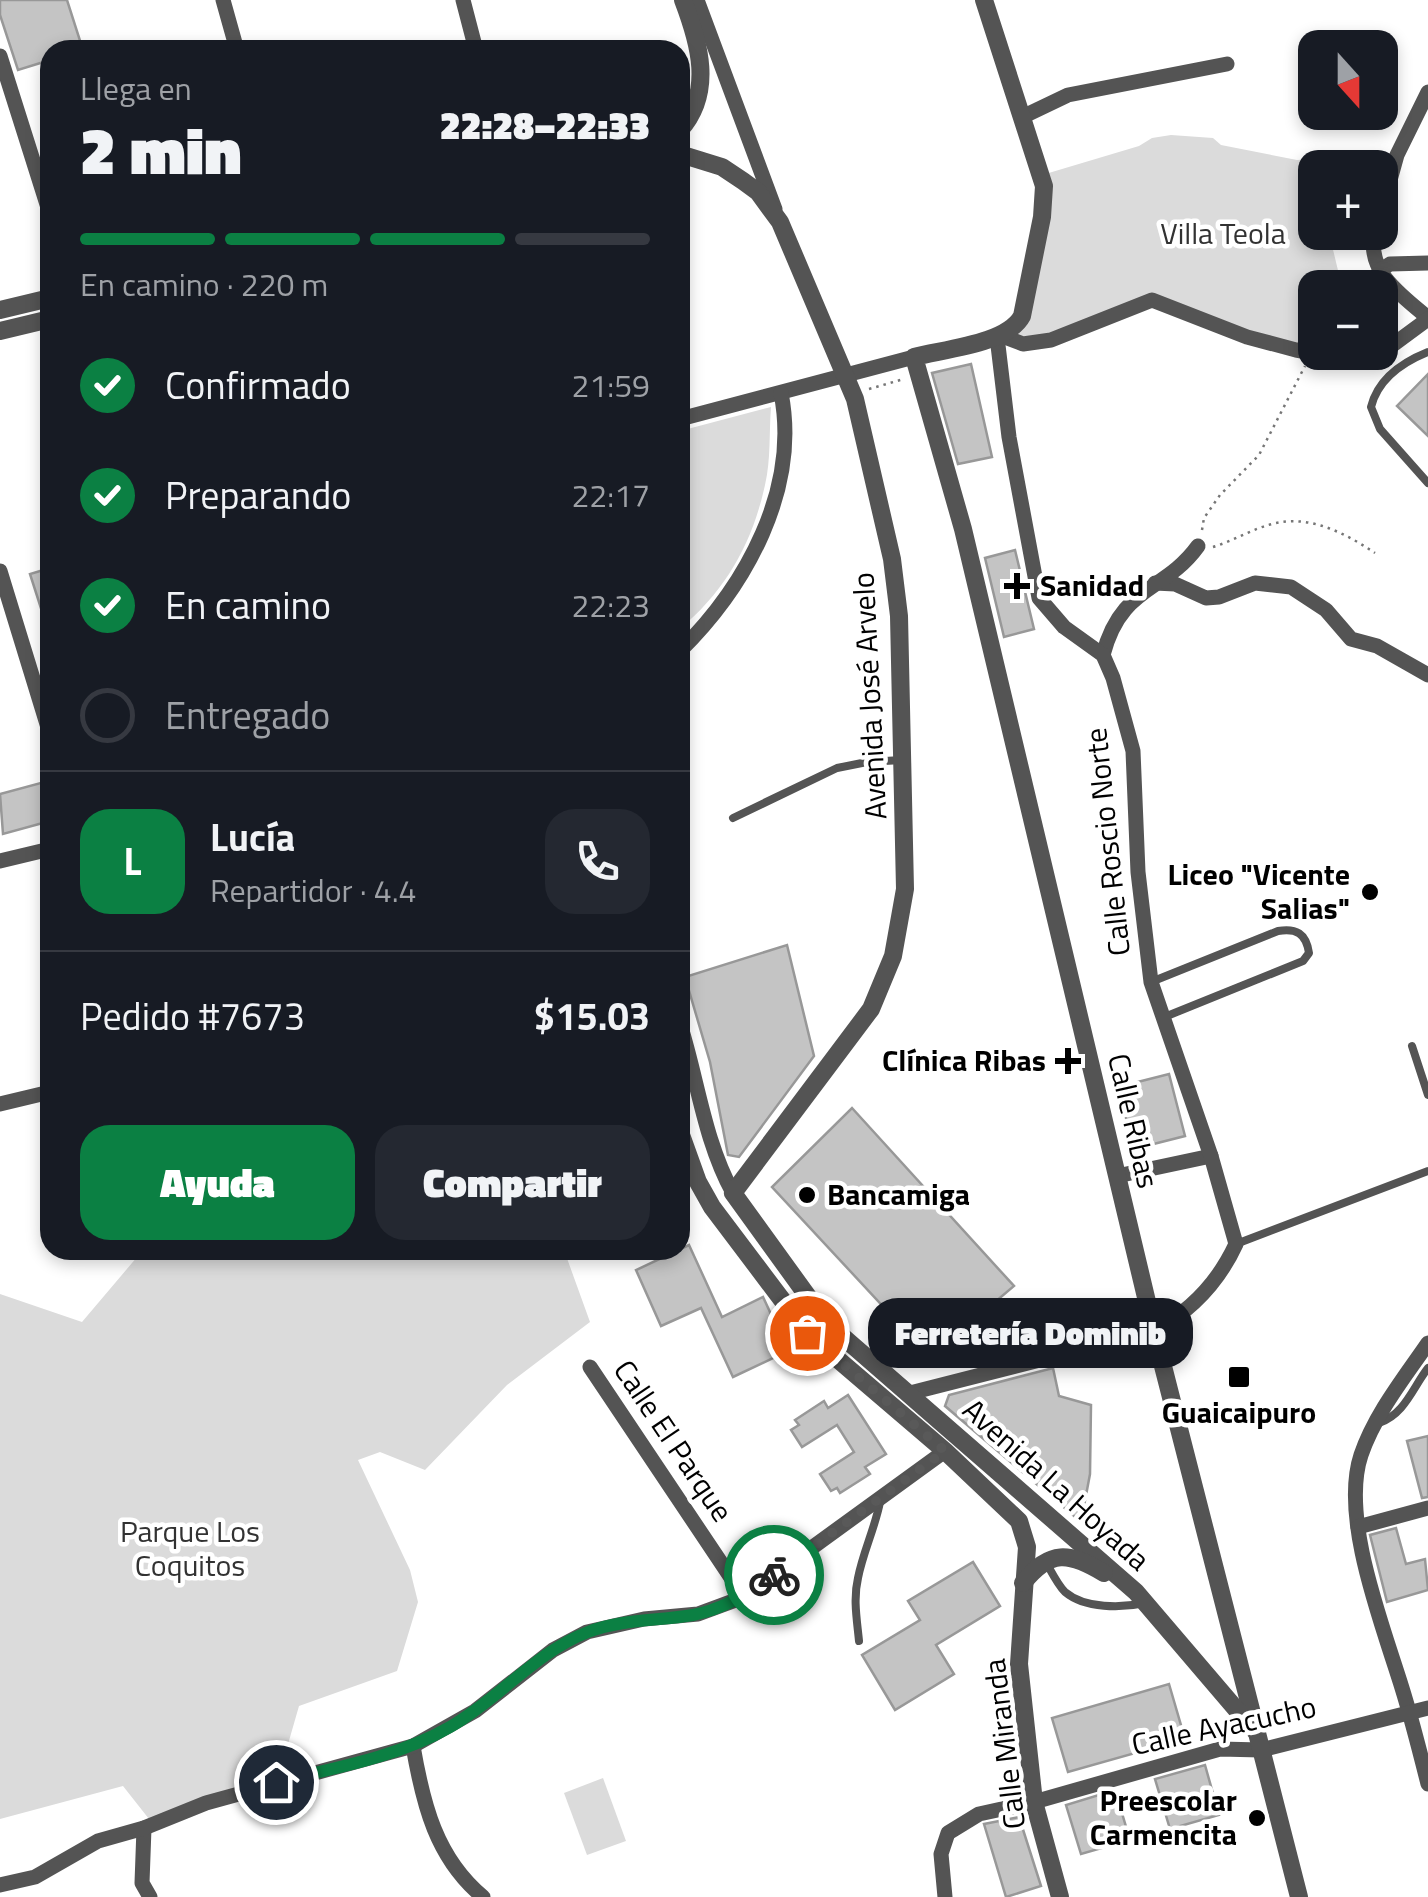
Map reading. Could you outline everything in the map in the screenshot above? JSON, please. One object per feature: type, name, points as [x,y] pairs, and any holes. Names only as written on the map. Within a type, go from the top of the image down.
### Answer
[{"type":"street","points":[[223,0],[235,40]]},
{"type":"street","points":[[463,0],[473,40]]},
{"type":"street","points":[[683,0],[701,68],[696,106],[690,115]]},
{"type":"street","name":"Avenida José Arvelo","points":[[696,0],[780,222],[857,408],[892,559],[899,616],[905,888],[893,956],[871,1009],[733,1193]]},
{"type":"street","points":[[690,416],[999,336],[1016,327],[1022,316],[1044,198],[1042,174],[984,0]]},
{"type":"street","points":[[0,56],[40,182]]},
{"type":"street","points":[[1022,117],[1068,95],[1227,64]]},
{"type":"street","points":[[1398,155],[1428,92]]},
{"type":"street","points":[[690,157],[722,167],[744,181],[758,192],[780,222]]},
{"type":"street","points":[[1381,270],[1390,264],[1428,263]]},
{"type":"street","points":[[1398,290],[1428,319],[1398,342]]},
{"type":"street","points":[[0,310],[40,300]]},
{"type":"street","points":[[999,336],[1023,344],[1050,340],[1152,300],[1247,337],[1298,350]]},
{"type":"street","points":[[0,331],[40,321]]},
{"type":"street","points":[[999,336],[1006,417],[1039,598],[1064,626],[1103,655],[1117,618],[1138,594],[1196,549]]},
{"type":"street","name":"Calle Ribas","points":[[903,360],[962,529],[1154,1331],[1298,1897]]},
{"type":"street","points":[[690,641],[712,620],[734,588],[763,532],[783,448],[785,416],[780,393]]},
{"type":"street","points":[[0,571],[40,701]]},
{"type":"street","points":[[1155,583],[1174,584],[1206,598],[1220,597],[1255,583],[1291,587],[1326,610],[1351,639],[1377,646],[1428,675]]},
{"type":"street","name":"Calle Roscio Norte","points":[[1103,655],[1133,752],[1138,872],[1151,982],[1211,1156],[1236,1244]]},
{"type":"street","points":[[0,861],[40,851]]},
{"type":"street","name":"Avenida La Hoyada","points":[[690,1076],[712,1148],[733,1193],[827,1323],[1141,1597],[1259,1741]]},
{"type":"street","points":[[0,1104],[40,1094]]},
{"type":"street","points":[[1117,1176],[1211,1156]]},
{"type":"street","name":"Avenida La Hoyada","points":[[690,1160],[712,1207],[807,1333],[1019,1520],[1027,1547],[1023,1583]]},
{"type":"street","points":[[910,1392],[1154,1331],[1182,1316],[1196,1302],[1223,1269],[1236,1244]]},
{"type":"street","points":[[1428,1343],[1375,1424],[1360,1459],[1358,1528],[1364,1567],[1410,1712],[1428,1784]]},
{"type":"street","name":"Calle El Parque","points":[[590,1366],[744,1597]]},
{"type":"street","points":[[0,1884],[35,1877],[98,1840],[144,1828],[247,1790],[414,1746],[475,1712],[553,1650],[587,1632],[644,1619],[698,1614],[744,1597],[945,1451]]},
{"type":"street","points":[[1358,1528],[1428,1508]]},
{"type":"street","points":[[1023,1583],[1044,1561],[1065,1557],[1080,1560],[1141,1597]]},
{"type":"street","name":"Calle Miranda","points":[[1023,1583],[1019,1664],[1034,1802],[1060,1897]]},
{"type":"street","name":"Calle Ayacucho","points":[[944,1897],[941,1854],[948,1833],[979,1814],[1220,1748],[1428,1708]]},
{"type":"street","points":[[414,1746],[422,1796],[440,1846],[483,1897]]},
{"type":"street","points":[[144,1828],[142,1883],[150,1897]]},
{"type":"lane","points":[[1428,352],[1403,364],[1383,381],[1371,407],[1380,429],[1428,483]]},
{"type":"lane","points":[[733,818],[837,768],[902,760]]},
{"type":"lane","points":[[1151,982],[1278,931],[1300,932],[1307,944],[1309,952],[1304,961],[1162,1018]]},
{"type":"lane","points":[[1412,1046],[1428,1096]]},
{"type":"lane","points":[[1236,1244],[1428,1171]]},
{"type":"lane","points":[[1375,1424],[1388,1420],[1405,1404],[1428,1368]]},
{"type":"lane","points":[[859,1641],[858,1576],[874,1534],[882,1497]]},
{"type":"lane","points":[[1044,1561],[1066,1592],[1082,1600],[1120,1608],[1141,1597]]},
{"type":"path","points":[[857,408],[866,390],[907,378],[903,360]]},
{"type":"path","points":[[1196,549],[1204,518],[1227,487],[1260,456],[1302,370]]},
{"type":"path","points":[[1196,549],[1217,546],[1270,524],[1306,521],[1349,537],[1375,554]]},
{"type":"green space","name":"Villa Teola","points":[[1152,138],[1213,138],[1221,145],[1298,160],[1298,250],[1333,250],[1338,270],[1298,270],[1298,350],[1152,300],[1051,340],[1002,336],[1016,327],[1042,175],[1139,146]]},
{"type":"green space","points":[[771,407],[767,475],[753,527],[724,582],[690,620],[690,428]]},
{"type":"green space","name":"Parque Los Coquitos","points":[[135,1260],[568,1260],[590,1322],[507,1385],[425,1470],[380,1452],[358,1460],[410,1570],[418,1602],[397,1671],[299,1706],[280,1772],[149,1819],[123,1786],[0,1819],[0,1294],[82,1322]]},
{"type":"green space","points":[[603,1778],[626,1841],[587,1855],[564,1793]]},
{"type":"building","points":[[0,0],[67,0],[80,40],[40,40],[40,63],[18,70],[0,15]]},
{"type":"building","points":[[971,364],[992,457],[958,464],[932,373]]},
{"type":"building","points":[[1428,374],[1428,436],[1397,406]]},
{"type":"building","points":[[1015,550],[1034,629],[1004,637],[985,558]]},
{"type":"building","points":[[40,571],[40,605],[30,574]]},
{"type":"building","points":[[40,783],[40,824],[3,834],[0,794]]},
{"type":"building","points":[[787,945],[814,1056],[739,1157],[728,1155],[710,1062],[690,994],[690,975]]},
{"type":"building","points":[[1169,1074],[1185,1136],[1134,1149],[1118,1087]]},
{"type":"building","points":[[852,1108],[1014,1286],[930,1357],[772,1187]]},
{"type":"building","points":[[690,1247],[722,1317],[763,1297],[788,1351],[733,1377],[701,1308],[661,1326],[636,1270],[657,1260],[690,1260]]},
{"type":"building","points":[[1053,1368],[1059,1396],[1091,1405],[1090,1474],[1081,1522],[945,1406],[949,1395]]},
{"type":"building","points":[[848,1395],[886,1454],[865,1467],[870,1474],[840,1493],[837,1488],[831,1491],[820,1474],[854,1452],[837,1425],[802,1447],[791,1430],[799,1425],[795,1420],[824,1401],[828,1408]]},
{"type":"building","points":[[1428,1436],[1428,1497],[1422,1498],[1407,1441]]},
{"type":"building","points":[[1396,1528],[1406,1564],[1425,1559],[1428,1590],[1387,1602],[1370,1535]]},
{"type":"building","points":[[973,1562],[1000,1606],[936,1645],[954,1674],[895,1710],[862,1655],[920,1620],[908,1601]]},
{"type":"building","points":[[1169,1684],[1185,1739],[1068,1772],[1052,1718]]},
{"type":"building","points":[[1205,1765],[1219,1815],[1170,1829],[1155,1779]]},
{"type":"building","points":[[1115,1790],[1130,1840],[1081,1854],[1066,1805]]},
{"type":"building","points":[[1019,1817],[1041,1886],[1006,1897],[984,1824]]},
{"type":"way so far","points":[[774,1575],[945,1451],[807,1333]]},
{"type":"place","name":"Sanidad","points":[[1017,586]]},
{"type":"place","name":"Liceo \"Vicente Salias\"","points":[[1370,892]]},
{"type":"place","name":"Clínica Ribas","points":[[1068,1061]]},
{"type":"place","name":"Bancamiga","points":[[807,1195]]},
{"type":"place","name":"Ferretería Dominib","points":[[807,1333]]},
{"type":"place","name":"Guaicaipuro","points":[[1239,1377]]},
{"type":"place","name":"Preescolar Carmencita","points":[[1257,1818]]},
{"type":"route","points":[[276,1782],[414,1746],[475,1712],[553,1650],[587,1632],[644,1619],[698,1614],[744,1597],[774,1575]]}]
